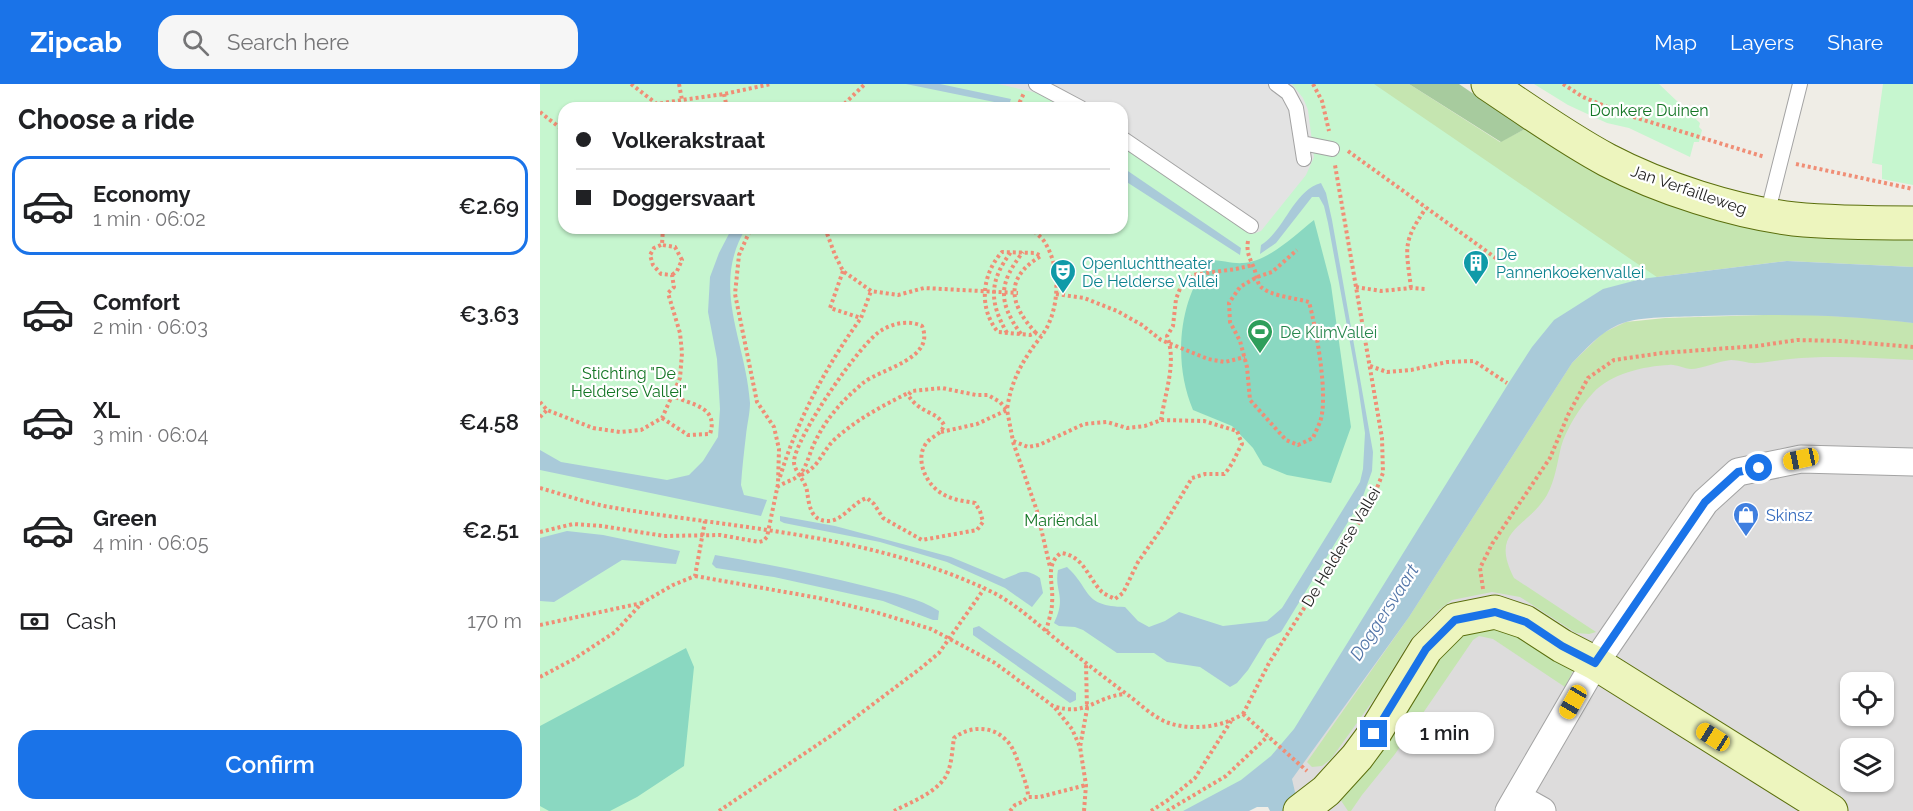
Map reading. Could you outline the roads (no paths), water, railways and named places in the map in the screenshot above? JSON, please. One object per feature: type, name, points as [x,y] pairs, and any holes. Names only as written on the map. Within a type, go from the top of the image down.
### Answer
[{"type":"street","name":"Jan Verfailleweg","points":[[1488,84],[1608,160],[1654,181],[1738,208],[1767,214],[1835,222],[1913,223]]},
{"type":"street","points":[[1542,811],[1513,804],[1595,663],[1705,502],[1738,472],[1801,459],[1913,462]]},
{"type":"street","points":[[1308,794],[1357,757],[1374,734],[1426,649],[1455,620],[1495,612],[1526,622],[1832,811]]},
{"type":"lane","points":[[1036,84],[1070,102]]},
{"type":"lane","points":[[1276,84],[1288,93],[1296,108],[1304,159]]},
{"type":"lane","points":[[1767,214],[1800,84]]},
{"type":"lane","points":[[1128,142],[1251,226]]},
{"type":"lane","points":[[1302,143],[1331,144]]},
{"type":"water","points":[[906,84],[940,84],[1011,99],[1010,102],[994,102]]},
{"type":"water","points":[[1128,171],[1241,248],[1240,255],[1128,183]]},
{"type":"water","points":[[1321,183],[1326,193],[1332,220],[1373,452],[1372,471],[1362,499],[1281,632],[1267,639],[1248,670],[1237,683],[1230,687],[1200,667],[1167,662],[1154,653],[1117,653],[1083,630],[1059,626],[1054,623],[1060,606],[1057,577],[1058,570],[1067,567],[1094,600],[1101,604],[1125,607],[1138,621],[1149,627],[1179,612],[1223,626],[1267,621],[1282,608],[1360,482],[1365,433],[1328,223],[1319,197],[1312,197],[1276,243],[1260,254],[1261,245],[1277,230],[1296,202],[1311,187]]},
{"type":"water","points":[[729,234],[743,234],[736,250],[731,272],[730,293],[750,403],[741,485],[744,495],[767,500],[761,516],[540,470],[540,450],[561,462],[667,480],[689,475],[703,461],[718,437],[720,409],[717,359],[708,312],[710,277]]},
{"type":"water","name":"Doggersvaart","points":[[1787,261],[1913,267],[1913,323],[1808,315],[1675,317],[1626,322],[1603,333],[1572,363],[1409,617],[1292,779],[1295,792],[1309,811],[1270,811],[1268,807],[1257,807],[1249,811],[1183,811],[1241,780],[1271,756],[1294,729],[1510,381],[1532,347],[1554,320],[1603,289],[1641,279]]},
{"type":"water","points":[[780,516],[835,526],[951,557],[1004,579],[1022,572],[1030,573],[1040,578],[1043,593],[1032,607],[1005,588],[947,562],[880,542],[784,523],[780,521]]},
{"type":"water","points":[[567,531],[603,535],[680,551],[676,564],[622,560],[554,602],[540,601],[540,538]]},
{"type":"water","points":[[715,555],[850,582],[905,596],[939,611],[938,620],[883,601],[774,577],[716,568],[712,564]]},
{"type":"water","points":[[979,626],[1076,693],[1076,700],[1070,703],[973,635],[973,628]]},
{"type":"place","name":"De Pannenkoekenvallei","points":[[1476,286]]},
{"type":"place","name":"Openluchttheater De Helderse Vallei","points":[[1063,295]]},
{"type":"place","name":"De KlimVallei","points":[[1260,355]]},
{"type":"place","name":"Skinsz","points":[[1746,538]]},
{"type":"park label","name":"Donkere Duinen","points":[[1649,110]]},
{"type":"park label","name":"Stichting \"De Helderse Vallei\"","points":[[629,382]]},
{"type":"park label","name":"Mariëndal","points":[[1061,520]]}]
